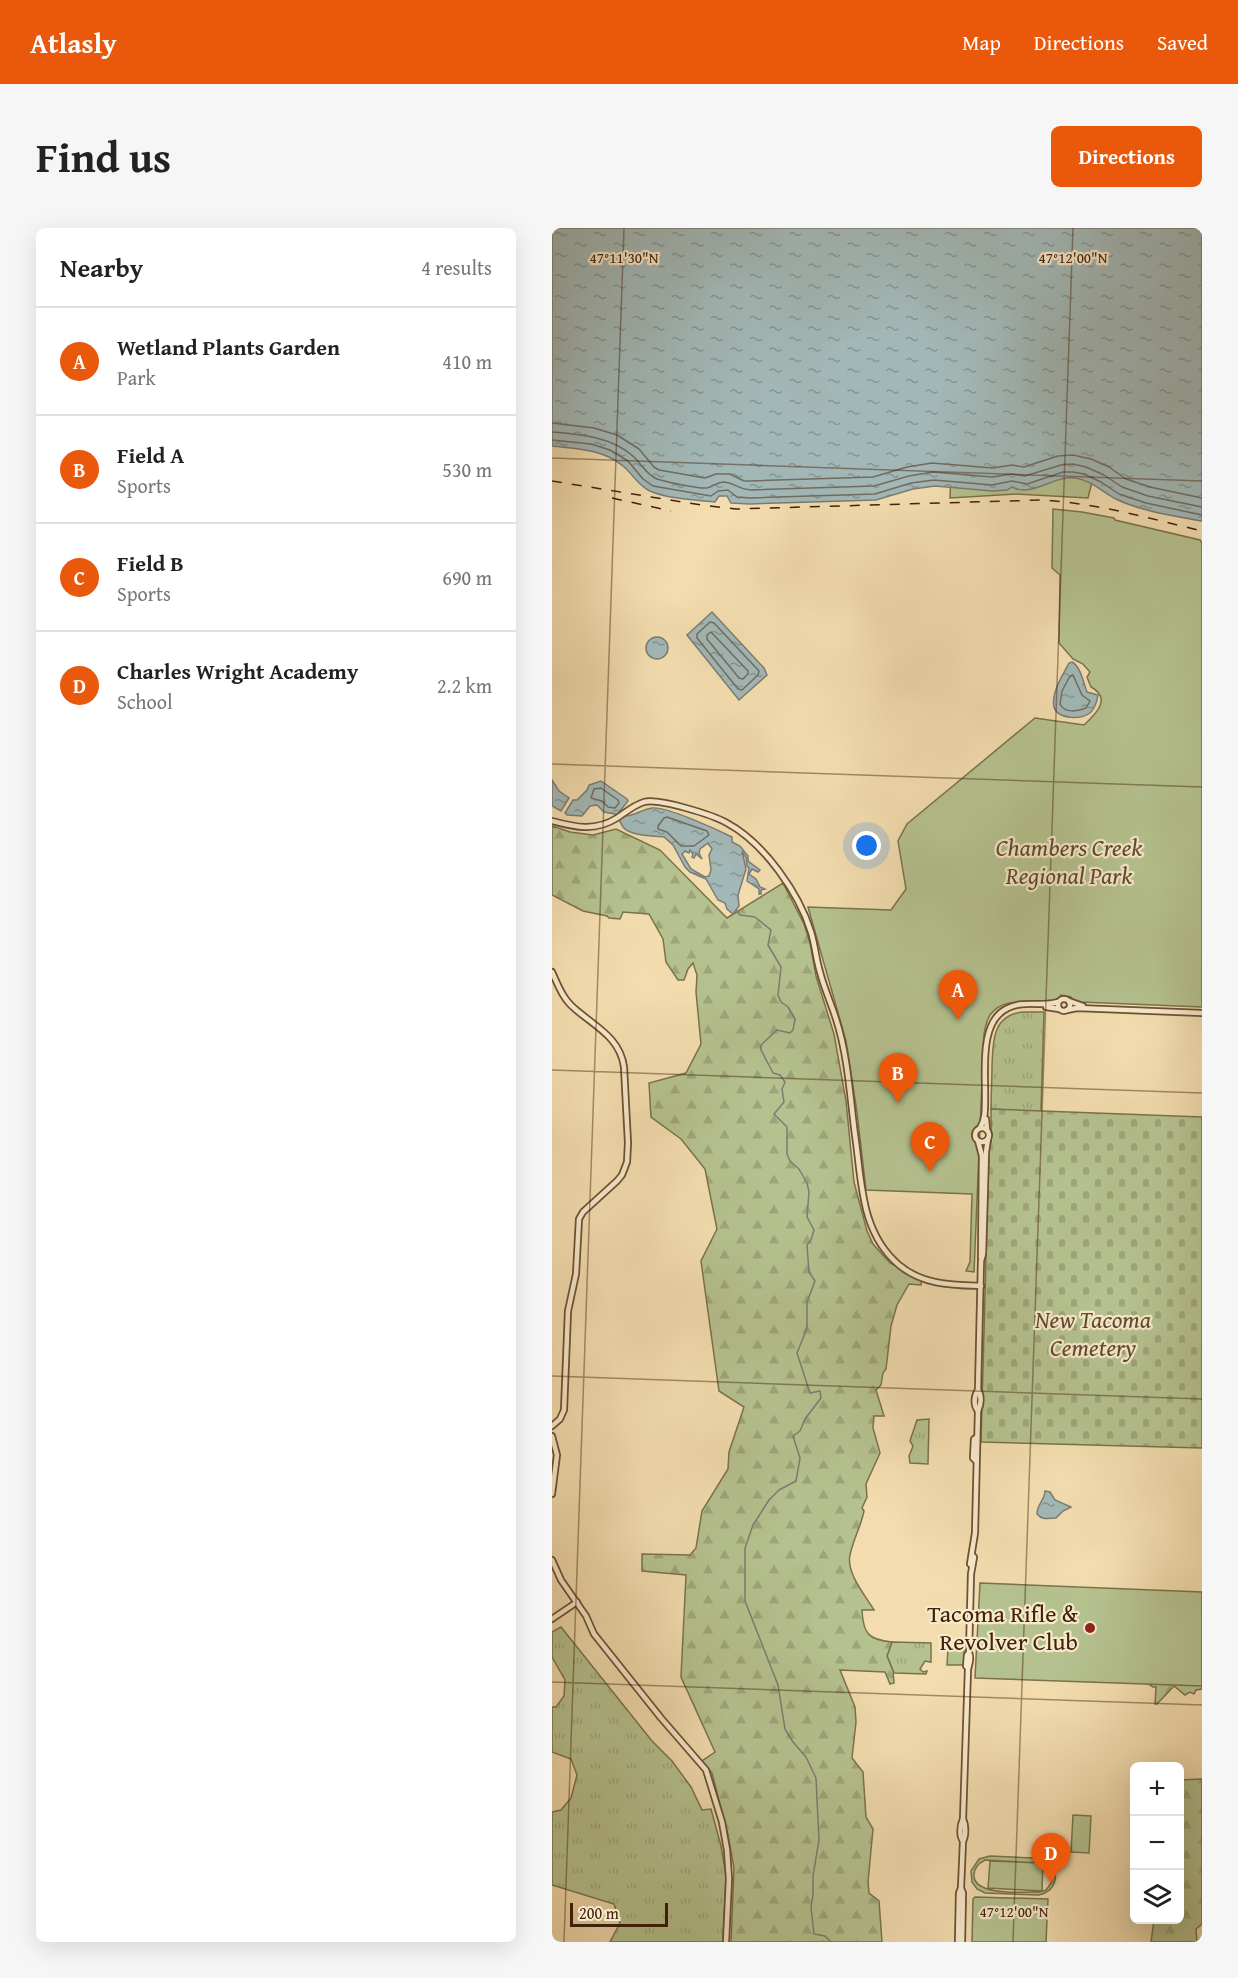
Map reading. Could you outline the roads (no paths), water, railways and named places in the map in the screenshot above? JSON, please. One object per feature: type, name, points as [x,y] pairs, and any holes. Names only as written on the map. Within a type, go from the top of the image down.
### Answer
[{"type":"street","points":[[552,820],[590,828],[603,825],[640,804],[654,801],[714,817],[738,830],[764,852],[779,870],[800,906],[811,931],[819,968],[836,1019],[846,1066],[860,1188],[866,1210],[878,1237],[890,1256],[913,1274],[940,1284],[981,1286]]},
{"type":"street","points":[[552,972],[570,1004],[608,1035],[620,1050],[624,1067],[628,1154],[622,1175],[583,1212],[579,1220],[576,1274],[568,1311],[564,1410],[560,1419],[552,1426]]},
{"type":"street","points":[[960,1942],[959,1893],[965,1823],[963,1819],[974,1557],[972,1555],[980,1407],[978,1390],[982,1156],[975,1134],[984,1118],[987,1033],[1002,1010],[1025,1004],[1047,1005],[1063,999],[1083,1006],[1202,1012]]},
{"type":"street","points":[[1067,1010],[1070,1006],[1069,1001]]},
{"type":"street","points":[[1058,1002],[1059,1009]]},
{"type":"street","points":[[981,1261],[986,1152],[989,1134],[987,1130],[989,1038],[996,1018],[1017,1007],[1063,1011],[1077,1008],[1202,1012]]},
{"type":"street","points":[[980,1128],[987,1130]]},
{"type":"street","points":[[978,1141],[983,1142],[988,1139]]},
{"type":"street","points":[[552,1436],[557,1455],[552,1494]]},
{"type":"street","points":[[552,1560],[561,1580],[586,1616],[594,1634],[706,1770],[722,1822],[727,1850],[729,1888],[726,1942]]},
{"type":"street","points":[[552,1619],[577,1602]]},
{"type":"water","points":[[552,228],[1202,228],[1202,521],[1136,507],[1116,499],[1086,481],[1075,478],[1059,480],[1027,490],[1012,487],[1007,490],[992,491],[935,486],[913,489],[876,500],[750,504],[731,503],[727,496],[719,496],[715,502],[673,497],[650,491],[623,466],[607,456],[552,446]]},
{"type":"water","points":[[712,612],[764,668],[767,675],[739,700],[687,635]]},
{"type":"water","points":[[657,637],[665,640],[668,648],[665,656],[657,659],[649,656],[646,648],[649,640]]},
{"type":"water","points":[[1072,662],[1080,671],[1087,692],[1098,695],[1094,709],[1087,715],[1077,717],[1060,714],[1054,707],[1054,695],[1058,684],[1069,663]]},
{"type":"water","points":[[552,780],[559,791],[569,798],[561,811],[552,806]]},
{"type":"water","points":[[601,781],[627,799],[628,801],[620,811],[625,816],[659,808],[692,819],[732,837],[732,842],[740,846],[748,856],[748,861],[760,870],[758,872],[752,869],[749,874],[756,879],[760,887],[765,889],[759,894],[759,889],[747,881],[749,868],[742,851],[746,869],[738,895],[739,906],[733,914],[727,909],[725,903],[718,900],[706,879],[690,872],[685,867],[673,845],[664,837],[642,835],[626,830],[615,814],[604,812],[597,805],[590,806],[582,816],[567,815],[565,813],[573,800],[577,800],[589,785]],"holes":[[[708,843],[712,849],[709,855],[711,870],[709,876],[705,877],[691,869],[682,854],[685,851],[689,853],[690,850],[692,857],[694,858],[696,854],[702,859],[700,849]]]},
{"type":"water","points":[[1045,1491],[1050,1492],[1055,1500],[1071,1507],[1056,1518],[1041,1518],[1037,1511]]},
{"type":"waterway","points":[[736,910],[740,915],[755,917],[771,930],[768,945],[781,967],[778,995],[795,1019],[793,1030],[790,1033],[777,1030],[761,1045],[761,1050],[773,1073],[780,1075],[785,1082],[782,1089],[784,1102],[774,1114],[787,1127],[787,1154],[790,1161],[799,1169],[809,1192],[807,1217],[814,1230],[807,1245],[809,1272],[815,1281],[807,1302],[807,1328],[797,1353],[810,1393],[820,1391],[821,1398],[805,1419],[800,1431],[793,1436],[800,1458],[796,1481],[779,1490],[769,1500],[753,1525],[745,1548],[745,1601],[778,1685],[785,1729],[806,1757],[816,1778],[819,1840],[811,1907],[814,1934],[825,1936],[831,1942]]},
{"type":"railway","points":[[552,481],[736,509],[1041,500],[1102,508],[1202,531]]},
{"type":"railway","points":[[612,498],[671,511]]},
{"type":"place","name":"Wetland Plants Garden","points":[[958,1020]]},
{"type":"place","name":"Field A","points":[[898,1103]]},
{"type":"place","name":"Field B","points":[[930,1172]]},
{"type":"place","name":"Tacoma Rifle & Revolver Club","points":[[1090,1628]]},
{"type":"place","name":"Charles Wright Academy","points":[[1051,1883]]},
{"type":"park label","name":"Chambers Creek Regional Park","points":[[1069,862]]},
{"type":"park label","name":"New Tacoma Cemetery","points":[[1093,1334]]}]
